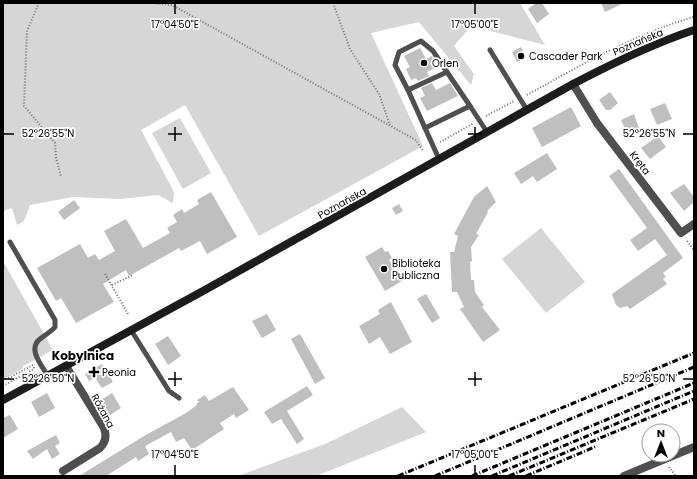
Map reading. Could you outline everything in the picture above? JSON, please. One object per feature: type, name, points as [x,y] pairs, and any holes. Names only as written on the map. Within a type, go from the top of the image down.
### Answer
[{"type":"main road","name":"Poznańska","points":[[3,400],[573,84],[626,56],[694,30]]},
{"type":"street","name":"Kręta","points":[[573,84],[597,124],[682,233]]},
{"type":"street","points":[[682,233],[694,224]]},
{"type":"street","name":"Różana","points":[[63,472],[104,445],[106,439],[104,428],[66,366]]},
{"type":"street","points":[[624,476],[694,447]]},
{"type":"lane","points":[[439,159],[395,65],[399,52],[421,41],[433,51],[487,132]]},
{"type":"lane","points":[[490,50],[527,110]]},
{"type":"lane","points":[[408,90],[447,72]]},
{"type":"lane","points":[[425,128],[470,106]]},
{"type":"lane","points":[[10,242],[55,320],[56,327],[37,342],[35,348],[35,354],[48,376]]},
{"type":"lane","points":[[131,330],[170,391],[179,398]]},
{"type":"path","points":[[39,3],[27,31],[24,106],[55,143],[56,158],[61,176]]},
{"type":"path","points":[[153,3],[172,4],[416,140],[423,151]]},
{"type":"path","points":[[333,3],[350,49],[379,94],[391,126]]},
{"type":"path","points":[[440,142],[603,52],[635,37],[694,17]]},
{"type":"path","points":[[682,233],[694,250]]},
{"type":"path","points":[[105,274],[128,314]]},
{"type":"path","points":[[112,286],[133,274]]},
{"type":"path","points":[[3,381],[34,365],[34,369],[3,386]]},
{"type":"shaded area","points":[[3,3],[520,3],[545,45],[471,26],[454,46],[474,74],[471,85],[419,22],[371,33],[423,146],[259,236],[185,105],[141,130],[174,192],[173,203],[158,195],[120,199],[73,197],[30,205],[24,221],[17,225],[12,208],[3,211]]},
{"type":"shaded area","points":[[180,118],[211,173],[183,189],[152,133]]},
{"type":"shaded area","points":[[541,228],[585,282],[546,313],[502,259]]},
{"type":"shaded area","points":[[3,261],[53,350],[23,366],[23,368],[3,380]]},
{"type":"shaded area","points":[[402,407],[426,432],[316,476],[238,476],[325,444]]},
{"type":"building","points":[[536,3],[542,3],[549,14],[537,23],[528,9]]},
{"type":"building","points":[[601,3],[624,3],[605,12]]},
{"type":"building","points":[[521,47],[526,57],[517,62],[512,52]]},
{"type":"building","name":"Orlen","points":[[420,48],[426,59],[432,56],[437,67],[427,72],[429,76],[418,81],[416,78],[411,80],[406,69],[410,67],[404,56]]},
{"type":"building","points":[[432,83],[436,90],[450,83],[458,96],[427,111],[420,98],[425,96],[421,88]]},
{"type":"building","points":[[610,92],[618,103],[610,110],[606,110],[599,100]]},
{"type":"building","points":[[665,103],[672,119],[657,125],[650,109]]},
{"type":"building","points":[[571,107],[581,126],[542,147],[532,128]]},
{"type":"building","points":[[634,114],[639,128],[627,133],[621,120]]},
{"type":"building","points":[[658,136],[666,147],[650,159],[641,148]]},
{"type":"building","points":[[547,153],[557,169],[537,182],[533,176],[521,184],[514,173]]},
{"type":"building","points":[[619,169],[683,258],[663,273],[666,277],[663,279],[667,284],[630,309],[627,306],[620,308],[616,305],[612,294],[667,255],[655,239],[638,251],[630,240],[647,228],[609,176]]},
{"type":"building","points":[[684,184],[694,197],[694,202],[684,211],[670,193]]},
{"type":"building","points":[[487,186],[496,202],[487,211],[488,212],[476,234],[479,235],[471,247],[471,280],[474,280],[475,292],[484,305],[482,307],[500,330],[483,342],[460,309],[464,307],[457,292],[452,292],[450,252],[454,252],[458,236],[454,234],[474,197]]},
{"type":"building","points":[[211,192],[237,237],[207,254],[200,241],[181,251],[179,248],[129,276],[126,270],[103,284],[114,302],[76,323],[61,298],[56,301],[37,268],[80,244],[88,258],[95,254],[99,260],[115,251],[104,231],[126,219],[143,248],[170,233],[167,228],[177,222],[173,215],[182,209],[184,213],[199,204],[197,200]]},
{"type":"building","points":[[74,200],[80,208],[64,220],[58,212]]},
{"type":"building","points":[[399,204],[403,211],[396,215],[392,208]]},
{"type":"building","points":[[382,247],[385,252],[388,251],[392,258],[389,260],[402,281],[385,291],[365,257]]},
{"type":"building","points":[[426,294],[440,318],[432,323],[417,299]]},
{"type":"building","points":[[391,302],[412,342],[390,354],[380,337],[369,344],[359,326],[380,314],[378,310]]},
{"type":"building","points":[[267,314],[276,330],[262,338],[252,321]]},
{"type":"building","points":[[300,334],[325,378],[315,384],[291,339]]},
{"type":"building","points":[[168,336],[181,356],[168,365],[155,344]]},
{"type":"building","points":[[102,364],[113,382],[102,388],[95,378],[89,381],[85,374]]},
{"type":"building","points":[[307,386],[313,395],[287,411],[304,439],[297,444],[281,419],[272,424],[264,412]]},
{"type":"building","points":[[233,387],[249,410],[236,418],[234,414],[220,423],[224,429],[192,450],[184,438],[176,442],[171,432],[145,446],[149,454],[138,461],[136,457],[106,476],[79,476],[144,436],[186,413],[197,405],[196,404],[199,402],[197,400],[205,395],[209,401]]},
{"type":"building","points":[[47,393],[55,408],[39,417],[31,402]]},
{"type":"building","points":[[112,393],[121,408],[110,415],[101,400]]},
{"type":"building","points":[[10,415],[18,429],[3,438],[3,418]]},
{"type":"building","points":[[56,435],[60,443],[55,446],[60,454],[52,459],[47,449],[33,459],[27,451]]},
{"type":"railway","points":[[398,476],[694,353]]},
{"type":"railway","points":[[435,476],[694,367]]},
{"type":"railway","points":[[472,476],[694,383]]},
{"type":"railway","points":[[492,476],[694,391]]},
{"type":"railway","points":[[509,476],[694,399]]},
{"type":"railway","points":[[526,476],[597,446]]},
{"type":"place","name":"Cascader Park","points":[[521,56]]},
{"type":"place","name":"Orlen","points":[[424,63]]},
{"type":"place","name":"Biblioteka Publiczna","points":[[384,269]]},
{"type":"place","name":"Peonia","points":[[94,372]]},
{"type":"district","name":"Kobylnica","points":[[83,355]]}]
